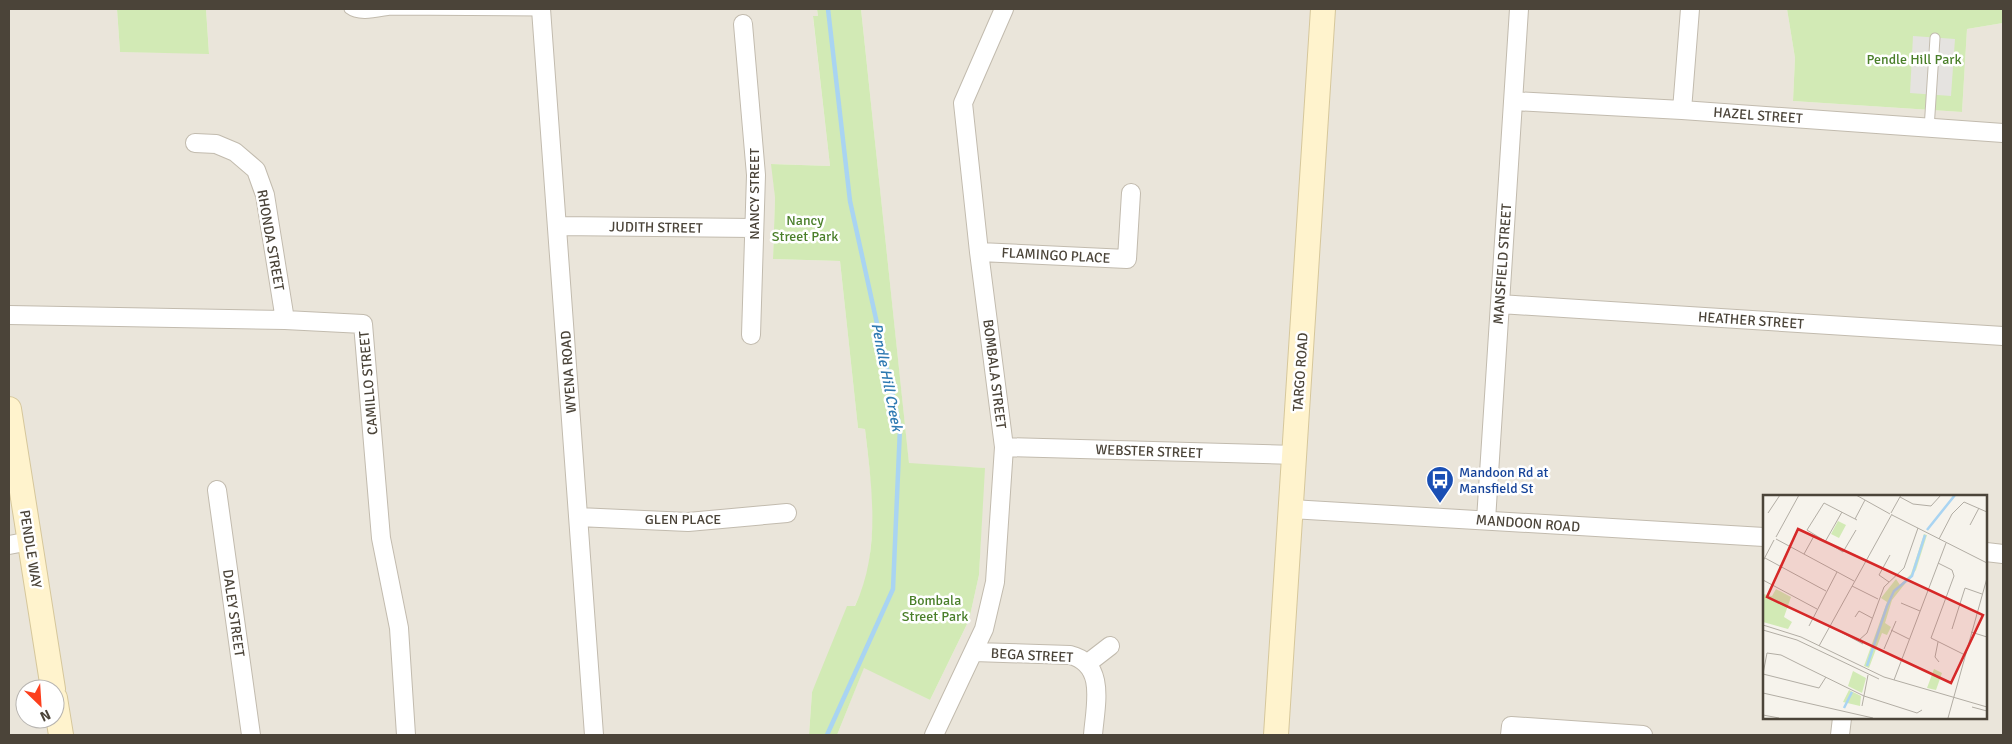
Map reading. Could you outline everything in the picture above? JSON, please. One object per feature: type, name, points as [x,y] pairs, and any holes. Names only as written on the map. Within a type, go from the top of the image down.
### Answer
[{"type":"street","name":"BOMBALA STREET","points":[[934,735],[974,652],[987,620],[995,582],[1004,447],[979,252],[963,103],[1004,9]]},
{"type":"street","name":"TARGO ROAD","points":[[1276,735],[1323,9]]},
{"type":"street","name":"MANSFIELD STREET","points":[[1486,520],[1519,9]]},
{"type":"street","points":[[1682,110],[1690,9]]},
{"type":"street","name":"WYENA ROAD","points":[[541,10],[594,735]]},
{"type":"street","name":"NANCY STREET","points":[[743,24],[756,175],[751,335]]},
{"type":"street","name":"HAZEL STREET","points":[[1513,101],[1682,110],[2003,133]]},
{"type":"street","name":"RHONDA STREET","points":[[194,143],[216,144],[234,152],[256,170],[265,195],[285,320]]},
{"type":"street","name":"FLAMINGO PLACE","points":[[979,252],[1127,259],[1131,193]]},
{"type":"street","name":"JUDITH STREET","points":[[557,226],[754,228]]},
{"type":"street","name":"HEATHER STREET","points":[[1500,304],[2003,336]]},
{"type":"street","name":"CAMILLO STREET","points":[[9,316],[285,320],[363,324],[381,538],[399,628],[406,735]]},
{"type":"street","name":"PENDLE WAY","points":[[9,409],[19,543],[52,679]]},
{"type":"street","name":"WEBSTER STREET","points":[[1004,447],[1294,456]]},
{"type":"street","name":"DALEY STREET","points":[[217,490],[251,735]]},
{"type":"street","name":"MANDOON ROAD","points":[[1292,509],[1763,537]]},
{"type":"street","name":"GLEN PLACE","points":[[578,517],[688,522],[787,514]]},
{"type":"street","points":[[1987,552],[2003,554]]},
{"type":"street","name":"BEGA STREET","points":[[1088,663],[1110,646]]},
{"type":"street","name":"BEGA STREET","points":[[974,652],[1070,655],[1083,659],[1094,672],[1096,683],[1093,735]]},
{"type":"street","points":[[1840,735],[1842,719]]},
{"type":"street","points":[[1510,735],[1511,726],[1643,735]]},
{"type":"lane","points":[[349,9],[360,13],[389,10],[541,10]]},
{"type":"lane","points":[[1929,129],[1935,38]]},
{"type":"shaded area","points":[[9,9],[117,9],[120,52],[209,53],[206,9],[817,9],[818,16],[813,17],[830,166],[772,164],[775,198],[773,259],[840,261],[858,428],[865,429],[873,498],[873,524],[869,565],[863,589],[812,692],[809,735],[9,735]]},
{"type":"shaded area","points":[[861,9],[1787,9],[1795,58],[1793,101],[1962,112],[1967,29],[2003,23],[2003,735],[837,735],[864,667],[930,700],[969,620],[979,575],[984,468],[909,464]]},
{"type":"shaded area","points":[[1913,36],[1955,39],[1951,96],[1910,93]]},
{"type":"green space","points":[[117,9],[206,9],[209,54],[120,52]]},
{"type":"green space","points":[[817,9],[861,9],[909,463],[985,468],[979,575],[969,620],[930,700],[864,668],[837,735],[809,735],[812,692],[847,606],[855,606],[869,563],[872,497],[865,429],[858,428],[840,261],[773,259],[775,198],[771,164],[830,166],[813,16],[818,16]]},
{"type":"green space","name":"Pendle Hill Park","points":[[1787,9],[2003,9],[2003,23],[1967,29],[1962,112],[1793,101],[1795,58]]},
{"type":"waterway","name":"Pendle Hill Creek","points":[[827,735],[893,589],[900,428],[850,201],[828,9]]},
{"type":"place","name":"Mandoon Rd at Mansfield St","points":[[1440,504]]},
{"type":"park label","name":"Nancy Street Park","points":[[805,228]]},
{"type":"park label","name":"Bombala Street Park","points":[[935,608]]}]
